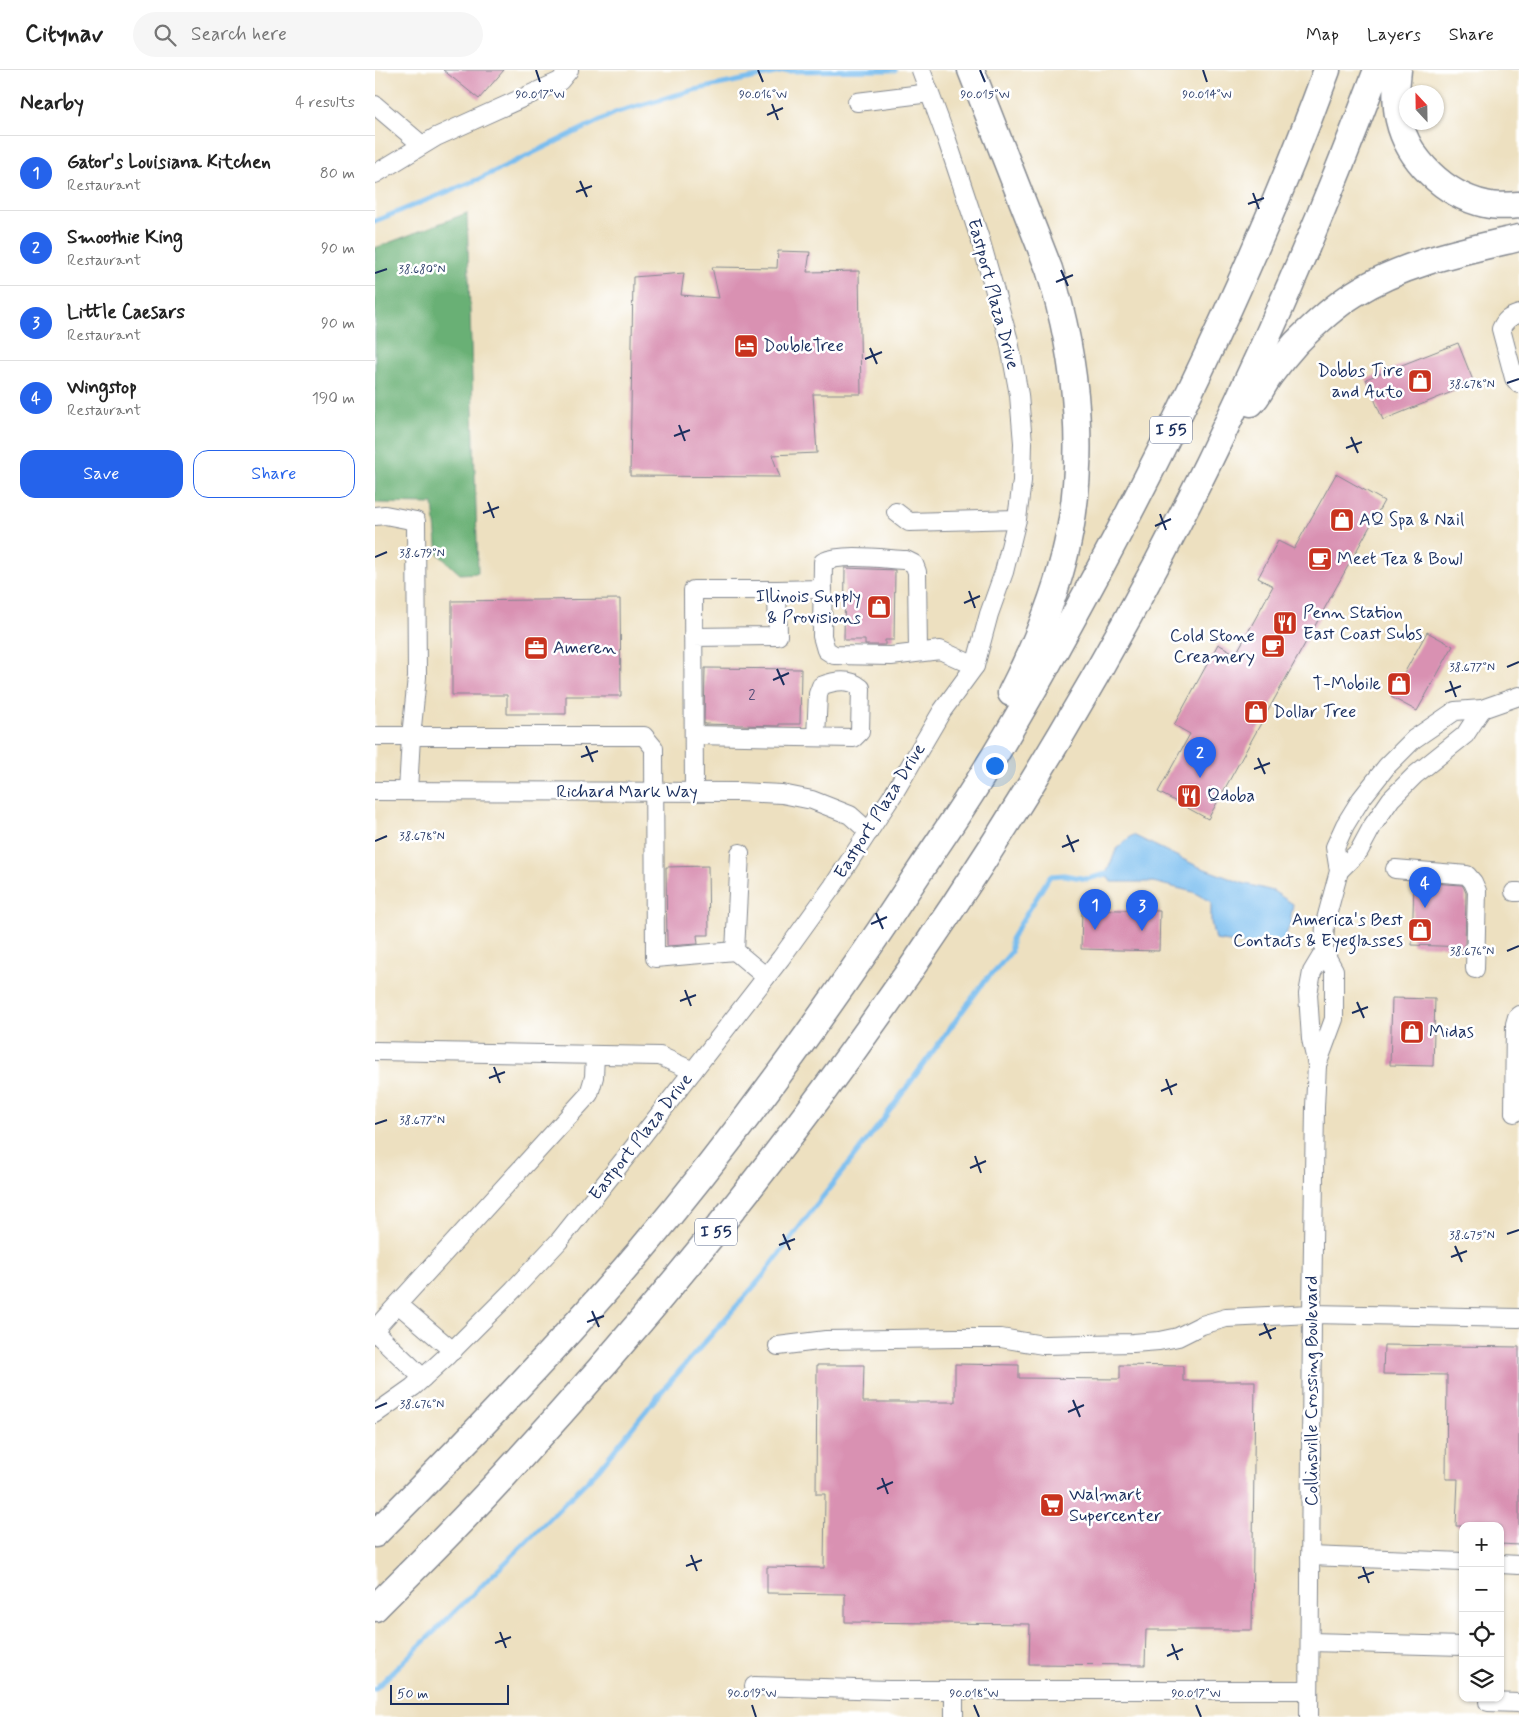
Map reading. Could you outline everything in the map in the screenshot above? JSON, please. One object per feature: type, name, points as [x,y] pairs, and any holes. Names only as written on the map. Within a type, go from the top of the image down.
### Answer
[{"type":"highway","points":[[971,70],[1049,269],[1059,302],[1072,371],[1077,420],[1074,500],[1064,559],[1048,609],[1029,658],[986,745],[983,775]]},
{"type":"highway","name":"I 55","points":[[375,1533],[473,1435],[552,1350],[640,1250],[718,1155],[813,1029],[983,775],[1083,598],[1164,445],[1241,284],[1327,70]]},
{"type":"highway","name":"I 55","points":[[375,1608],[508,1472],[610,1358],[721,1226],[800,1124],[862,1039],[1011,818],[1065,729],[1171,536],[1226,427],[1282,307],[1377,70]]},
{"type":"highway","points":[[1398,70],[1396,101],[1399,119],[1404,136],[1413,153],[1427,170],[1456,194],[1471,201],[1486,205],[1519,205]]},
{"type":"highway","points":[[1226,427],[1253,401],[1270,375],[1294,345],[1314,325],[1354,294],[1381,279],[1419,264],[1519,238]]},
{"type":"street","points":[[375,174],[436,137],[559,81],[569,70]]},
{"type":"street","name":"Eastport Plaza Drive","points":[[375,1414],[396,1400],[453,1351],[559,1241],[766,977],[833,886],[869,832],[942,711],[975,666],[989,614],[1005,572],[1017,519],[1022,481],[1023,443],[1019,395],[1009,341],[981,242],[921,70]]},
{"type":"street","points":[[857,102],[929,93]]},
{"type":"street","points":[[375,105],[422,145]]},
{"type":"street","points":[[1519,314],[1511,316],[1504,322],[1501,329],[1514,378],[1519,384]]},
{"type":"street","points":[[896,512],[909,522],[1017,519]]},
{"type":"street","points":[[375,516],[385,515],[416,521],[417,676],[408,792]]},
{"type":"street","points":[[918,652],[917,572],[914,564],[907,560],[843,557],[831,558],[823,562],[822,636],[826,650],[834,655],[891,656],[940,650],[975,666]]},
{"type":"street","points":[[694,792],[693,590],[823,589]]},
{"type":"street","points":[[693,637],[778,636],[777,590]]},
{"type":"street","name":"Collinsville Crossing Boulevard","points":[[1317,1065],[1334,1019],[1333,970],[1324,952],[1325,923],[1339,871],[1335,847],[1345,825],[1361,799],[1387,766],[1414,740],[1455,711],[1482,709],[1519,696]]},
{"type":"street","name":"Collinsville Crossing Boulevard","points":[[1339,871],[1359,850],[1391,799],[1415,775],[1465,735],[1482,709]]},
{"type":"street","points":[[694,735],[816,737]]},
{"type":"street","points":[[375,736],[644,736],[655,748],[655,958],[735,951],[766,977]]},
{"type":"street","name":"Richard Mark Way","points":[[375,792],[739,792],[782,794],[812,800],[850,815],[869,832]]},
{"type":"street","points":[[735,951],[740,853]]},
{"type":"street","points":[[1395,869],[1467,875],[1473,882],[1477,891],[1475,969]]},
{"type":"street","name":"Collinsville Crossing Boulevard","points":[[1309,1717],[1312,1314],[1317,1065],[1311,1039],[1308,994],[1311,972],[1324,952]]},
{"type":"street","points":[[1513,1113],[1515,1024],[1519,1015]]},
{"type":"street","points":[[375,1051],[660,1056],[693,1071]]},
{"type":"street","points":[[423,1378],[375,1330],[589,1094],[594,1077],[595,1055]]},
{"type":"street","points":[[398,1304],[453,1351]]},
{"type":"street","points":[[778,1346],[827,1340],[956,1338],[1001,1338],[1043,1345],[1133,1343],[1178,1337],[1202,1325],[1226,1318],[1312,1314],[1519,1318]]},
{"type":"street","points":[[1310,1556],[1459,1562]]},
{"type":"street","points":[[1504,1564],[1519,1565]]},
{"type":"street","points":[[1310,1642],[1459,1646]]},
{"type":"street","points":[[753,1686],[889,1690],[1309,1690]]},
{"type":"street","points":[[954,1690],[954,1717]]},
{"type":"street","points":[[1488,1706],[1519,1703]]},
{"type":"green space","points":[[467,213],[478,573],[460,574],[438,554],[433,504],[375,503],[375,248]]},
{"type":"water","points":[[1133,835],[1197,866],[1242,883],[1273,891],[1293,904],[1290,924],[1283,943],[1250,945],[1215,940],[1211,922],[1211,902],[1193,892],[1153,882],[1111,882],[1106,874],[1117,848]]},
{"type":"building","points":[[443,70],[504,70],[479,99]]},
{"type":"building","name":"DoubleTree","points":[[778,251],[810,252],[807,272],[859,271],[861,394],[813,394],[817,453],[772,455],[780,477],[630,476],[633,277],[684,273],[681,295],[719,298],[712,267],[777,268]]},
{"type":"building","name":"Dobbs Tire and Auto","points":[[1458,343],[1474,383],[1383,420],[1366,379]]},
{"type":"building","points":[[1336,474],[1384,501],[1208,819],[1158,792],[1190,734],[1174,725],[1218,644],[1236,654],[1273,586],[1258,578],[1278,541],[1294,549]]},
{"type":"building","points":[[845,568],[895,570],[894,640],[885,640],[885,645],[865,645],[865,640],[844,640]]},
{"type":"building","name":"Ameren","points":[[620,599],[621,696],[566,696],[566,714],[507,714],[507,695],[452,695],[452,601]]},
{"type":"building","points":[[1427,632],[1453,646],[1417,711],[1391,697]]},
{"type":"building","points":[[705,668],[801,669],[800,724],[779,724],[779,726],[704,724]]},
{"type":"building","points":[[708,866],[709,935],[697,935],[698,944],[667,946],[666,867]]},
{"type":"building","points":[[1414,882],[1462,885],[1466,893],[1465,947],[1412,945]]},
{"type":"building","points":[[1082,909],[1160,911],[1159,951],[1081,949]]},
{"type":"building","name":"Midas","points":[[1392,998],[1435,999],[1433,1066],[1390,1065]]},
{"type":"building","points":[[1384,1345],[1519,1347],[1519,1545],[1504,1544],[1504,1522],[1459,1522],[1459,1526],[1456,1526],[1458,1479],[1446,1479],[1447,1375],[1383,1374]]},
{"type":"building","name":"Walmart Supercenter","points":[[955,1364],[1019,1365],[1019,1378],[1120,1379],[1120,1365],[1183,1366],[1183,1381],[1255,1381],[1252,1630],[1146,1630],[1145,1665],[1029,1664],[1030,1624],[845,1622],[845,1594],[767,1593],[767,1567],[824,1568],[825,1494],[816,1494],[817,1365],[864,1365],[863,1402],[955,1402]]},
{"type":"waterway","points":[[375,221],[479,179],[617,112],[694,90],[785,71],[895,70]]},
{"type":"waterway","points":[[375,1689],[599,1469],[661,1392],[763,1276],[882,1121],[986,979],[1011,952],[1011,939],[1050,876],[1064,875],[1087,879],[1106,874]]},
{"type":"place","name":"DoubleTree","points":[[746,346]]},
{"type":"place","name":"Dobbs Tire and Auto","points":[[1420,381]]},
{"type":"place","name":"AQ Spa & Nail","points":[[1342,520]]},
{"type":"place","name":"Meet Tea & Bowl","points":[[1320,559]]},
{"type":"place","name":"Illinois Supply & Provisions","points":[[879,607]]},
{"type":"place","name":"Penn Station East Coast Subs","points":[[1285,623]]},
{"type":"place","name":"Cold Stone Creamery","points":[[1273,646]]},
{"type":"place","name":"Ameren","points":[[536,648]]},
{"type":"place","name":"T-Mobile","points":[[1399,684]]},
{"type":"place","name":"Dollar Tree","points":[[1256,712]]},
{"type":"place","name":"Smoothie King","points":[[1200,778]]},
{"type":"place","name":"Qdoba","points":[[1189,796]]},
{"type":"place","name":"Wingstop","points":[[1425,908]]},
{"type":"place","name":"Gator's Louisiana Kitchen","points":[[1095,930]]},
{"type":"place","name":"America's Best Contacts & Eyeglasses","points":[[1420,930]]},
{"type":"place","name":"Little Caesars","points":[[1142,931]]},
{"type":"place","name":"Midas","points":[[1412,1032]]},
{"type":"place","name":"Walmart Supercenter","points":[[1052,1505]]}]
